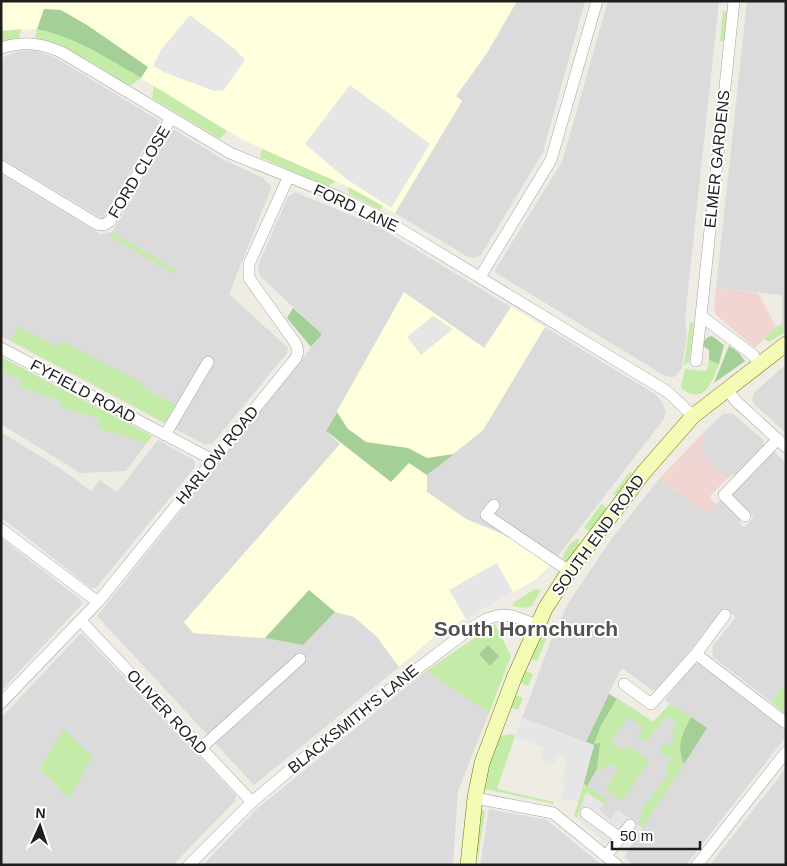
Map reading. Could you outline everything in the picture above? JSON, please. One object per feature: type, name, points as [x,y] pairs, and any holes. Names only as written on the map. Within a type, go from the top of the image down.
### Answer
[{"type":"street","points":[[480,277],[551,160],[597,1]]},
{"type":"street","name":"ELMER GARDENS","points":[[696,361],[734,1]]},
{"type":"street","name":"FORD LANE","points":[[1,48],[33,43],[48,46],[64,53],[230,153],[339,197],[387,221],[664,389],[693,416]]},
{"type":"street","name":"FORD CLOSE","points":[[1,166],[97,224],[104,225],[110,221],[171,118]]},
{"type":"street","name":"HARLOW ROAD","points":[[1,704],[81,622],[296,358],[298,351],[296,344],[249,278],[249,264],[288,178]]},
{"type":"street","points":[[701,316],[753,355],[759,364]]},
{"type":"street","name":"SOUTH END ROAD","points":[[468,865],[475,798],[485,756],[514,678],[545,608],[569,571],[644,472],[693,416],[786,344]]},
{"type":"street","name":"FYFIELD ROAD","points":[[1,348],[213,460]]},
{"type":"street","points":[[166,435],[208,362]]},
{"type":"street","points":[[727,390],[736,402],[782,443],[724,495],[745,516]]},
{"type":"street","points":[[494,505],[486,515],[569,571]]},
{"type":"street","points":[[1,529],[98,602]]},
{"type":"street","name":"BLACKSMITH'S LANE","points":[[189,865],[252,802],[325,741],[470,629],[486,620],[501,615],[512,616],[537,625]]},
{"type":"street","points":[[624,684],[651,704],[696,654],[725,615]]},
{"type":"street","name":"OLIVER ROAD","points":[[81,622],[252,802]]},
{"type":"street","points":[[696,654],[786,722]]},
{"type":"street","points":[[201,748],[300,659]]},
{"type":"street","points":[[697,865],[786,752]]},
{"type":"street","points":[[475,798],[553,813],[618,865]]},
{"type":"street","points":[[586,813],[620,838]]},
{"type":"street","points":[[606,856],[630,825]]},
{"type":"shaded area","points":[[1,1],[517,1],[487,53],[456,96],[462,101],[395,213],[353,189],[243,140],[89,47],[59,34],[37,29],[1,31]]},
{"type":"shaded area","points":[[517,1],[585,1],[543,152],[481,255],[473,258],[468,257],[395,213],[462,101],[456,96],[487,53]]},
{"type":"shaded area","points":[[608,1],[719,1],[685,318],[687,335],[682,367],[674,377],[665,376],[496,273],[495,270],[562,162]]},
{"type":"shaded area","points":[[747,1],[786,1],[786,331],[782,324],[782,295],[716,288]]},
{"type":"shaded area","points":[[190,15],[235,49],[245,60],[224,90],[214,91],[166,73],[153,66],[161,50]]},
{"type":"shaded area","points":[[34,50],[56,58],[160,121],[103,219],[1,158],[1,58],[19,51]]},
{"type":"shaded area","points":[[350,85],[430,144],[391,208],[345,178],[305,144]]},
{"type":"shaded area","points":[[719,101],[713,149],[711,142],[715,107]]},
{"type":"shaded area","points":[[173,129],[224,160],[263,178],[270,185],[271,189],[229,294],[288,348],[287,353],[212,444],[204,444],[1,336],[1,174],[100,234],[112,232]]},
{"type":"shaded area","points":[[295,192],[377,226],[511,307],[485,348],[404,293],[326,431],[341,444],[184,622],[194,633],[265,638],[303,645],[335,612],[354,616],[377,637],[399,667],[254,785],[97,616],[322,334],[259,273],[258,265],[288,197]]},
{"type":"shaded area","points":[[716,288],[758,293],[776,327],[755,348],[716,315],[714,307]]},
{"type":"shaded area","points":[[404,292],[484,348],[511,307],[545,327],[483,430],[427,475],[427,492],[466,519],[505,535],[551,565],[535,580],[436,635],[399,667],[377,637],[354,617],[335,612],[309,590],[265,638],[193,633],[184,622],[340,444],[326,431]]},
{"type":"shaded area","points":[[433,316],[453,329],[421,355],[407,337]]},
{"type":"shaded area","points":[[545,327],[655,394],[662,402],[666,412],[664,419],[551,565],[505,535],[466,519],[427,492],[427,475],[483,430]]},
{"type":"shaded area","points":[[1,357],[152,436],[126,471],[80,473],[1,424]]},
{"type":"shaded area","points":[[786,364],[786,433],[754,404],[752,399],[754,393]]},
{"type":"shaded area","points":[[732,413],[763,440],[764,446],[736,476],[732,474],[727,479],[699,449],[706,430],[723,414]]},
{"type":"shaded area","points":[[706,430],[699,449],[727,479],[709,497],[716,505],[708,514],[659,479]]},
{"type":"shaded area","points":[[1,432],[58,467],[91,491],[100,480],[117,492],[158,440],[194,460],[195,467],[96,588],[91,588],[1,517]]},
{"type":"shaded area","points":[[773,451],[786,463],[786,682],[771,702],[713,657],[712,647],[736,617],[724,608],[656,693],[622,668],[609,693],[654,722],[670,704],[665,700],[693,664],[699,664],[783,729],[785,738],[686,865],[633,865],[624,857],[642,828],[618,810],[611,820],[599,810],[603,803],[582,790],[594,745],[522,718],[553,635],[569,602],[610,541],[659,479],[708,514],[720,500],[740,516],[741,526],[745,527],[754,517],[731,495]]},
{"type":"shaded area","points":[[1,538],[81,600],[82,604],[1,691]]},
{"type":"shaded area","points":[[497,563],[513,592],[466,619],[449,590]]},
{"type":"shaded area","points":[[81,633],[236,795],[235,801],[173,865],[1,865],[1,718]]},
{"type":"shaded area","points":[[426,671],[489,713],[458,791],[453,865],[203,865],[258,808]]},
{"type":"shaded area","points":[[522,718],[594,745],[578,802],[561,798],[565,782],[561,781],[567,762],[565,757],[558,753],[554,765],[540,760],[544,748],[515,736]]},
{"type":"shaded area","points":[[786,768],[786,865],[710,865]]},
{"type":"shaded area","points":[[586,792],[604,804],[599,810],[610,820],[618,810],[642,828],[633,842],[626,837],[616,851],[577,818]]},
{"type":"shaded area","points":[[489,809],[547,820],[602,865],[480,865]]},
{"type":"green space","points":[[44,9],[61,10],[87,25],[148,67],[141,78],[78,43],[37,29]]},
{"type":"green space","points":[[723,11],[729,12],[725,41],[720,41]]},
{"type":"green space","points":[[21,29],[19,38],[1,42],[1,31]]},
{"type":"green space","points":[[37,29],[59,34],[89,47],[141,78],[131,85],[127,85],[71,51],[48,41],[35,38]]},
{"type":"green space","points":[[154,86],[227,131],[220,139],[152,98]]},
{"type":"green space","points":[[262,149],[335,181],[329,186],[323,186],[260,157]]},
{"type":"green space","points":[[348,187],[383,206],[380,210],[349,194]]},
{"type":"green space","points":[[112,232],[176,270],[174,274],[110,236]]},
{"type":"green space","points":[[293,308],[322,334],[311,347],[287,318]]},
{"type":"green space","points":[[690,322],[694,323],[689,362],[684,365]]},
{"type":"green space","points":[[782,324],[786,332],[769,342],[764,339],[776,327]]},
{"type":"green space","points":[[18,326],[58,347],[62,341],[142,383],[141,387],[179,406],[167,424],[11,341]]},
{"type":"green space","points":[[712,336],[724,345],[719,364],[709,360],[709,350],[703,346],[706,339]]},
{"type":"green space","points":[[729,346],[738,352],[745,361],[714,383]]},
{"type":"green space","points":[[1,357],[152,436],[147,443],[97,428],[100,419],[60,407],[61,401],[19,387],[21,379],[1,372]]},
{"type":"green space","points":[[709,360],[719,364],[706,390],[696,395],[681,388],[685,369],[705,371],[707,370]]},
{"type":"green space","points":[[337,412],[348,429],[366,442],[408,448],[427,458],[454,454],[427,475],[409,463],[391,482],[326,431]]},
{"type":"green space","points":[[630,472],[634,474],[618,497],[613,494]]},
{"type":"green space","points":[[602,503],[607,509],[590,531],[584,528]]},
{"type":"green space","points":[[577,539],[580,540],[578,543],[580,545],[567,563],[563,560],[564,554],[569,545]]},
{"type":"green space","points":[[535,589],[541,590],[532,606],[523,608],[513,606],[513,603]]},
{"type":"green space","points":[[309,590],[335,612],[303,645],[265,638]]},
{"type":"green space","points":[[495,624],[511,656],[489,713],[426,671]]},
{"type":"green space","points":[[540,632],[548,635],[537,661],[530,658]]},
{"type":"green space","points":[[488,645],[499,656],[490,666],[479,654]]},
{"type":"green space","points":[[525,671],[533,674],[528,686],[520,683]]},
{"type":"green space","points":[[786,682],[786,713],[785,714],[771,702]]},
{"type":"green space","points":[[609,694],[617,699],[601,725],[594,744],[600,743],[597,769],[587,786],[584,783],[594,745],[586,742]]},
{"type":"green space","points":[[515,695],[523,698],[518,710],[510,707]]},
{"type":"green space","points":[[617,699],[653,722],[670,704],[691,717],[683,733],[680,753],[684,764],[642,828],[637,824],[643,815],[640,812],[669,773],[664,769],[671,760],[659,751],[664,743],[669,746],[675,736],[671,733],[677,723],[666,716],[646,742],[638,737],[644,728],[628,717],[611,741],[623,750],[628,746],[649,761],[622,801],[606,789],[618,770],[608,763],[602,771],[597,769],[600,744],[594,745],[601,725]]},
{"type":"green space","points":[[691,717],[707,728],[684,764],[680,746]]},
{"type":"green space","points":[[64,729],[92,756],[69,799],[40,768]]},
{"type":"green space","points":[[513,734],[515,736],[497,789],[554,802],[554,804],[485,789],[486,774],[499,736]]},
{"type":"green space","points":[[584,783],[606,799],[604,804],[586,793],[577,818],[574,816]]},
{"type":"green space","points":[[481,810],[485,811],[478,857],[475,846]]},
{"type":"district","name":"South Hornchurch","points":[[526,628]]}]
